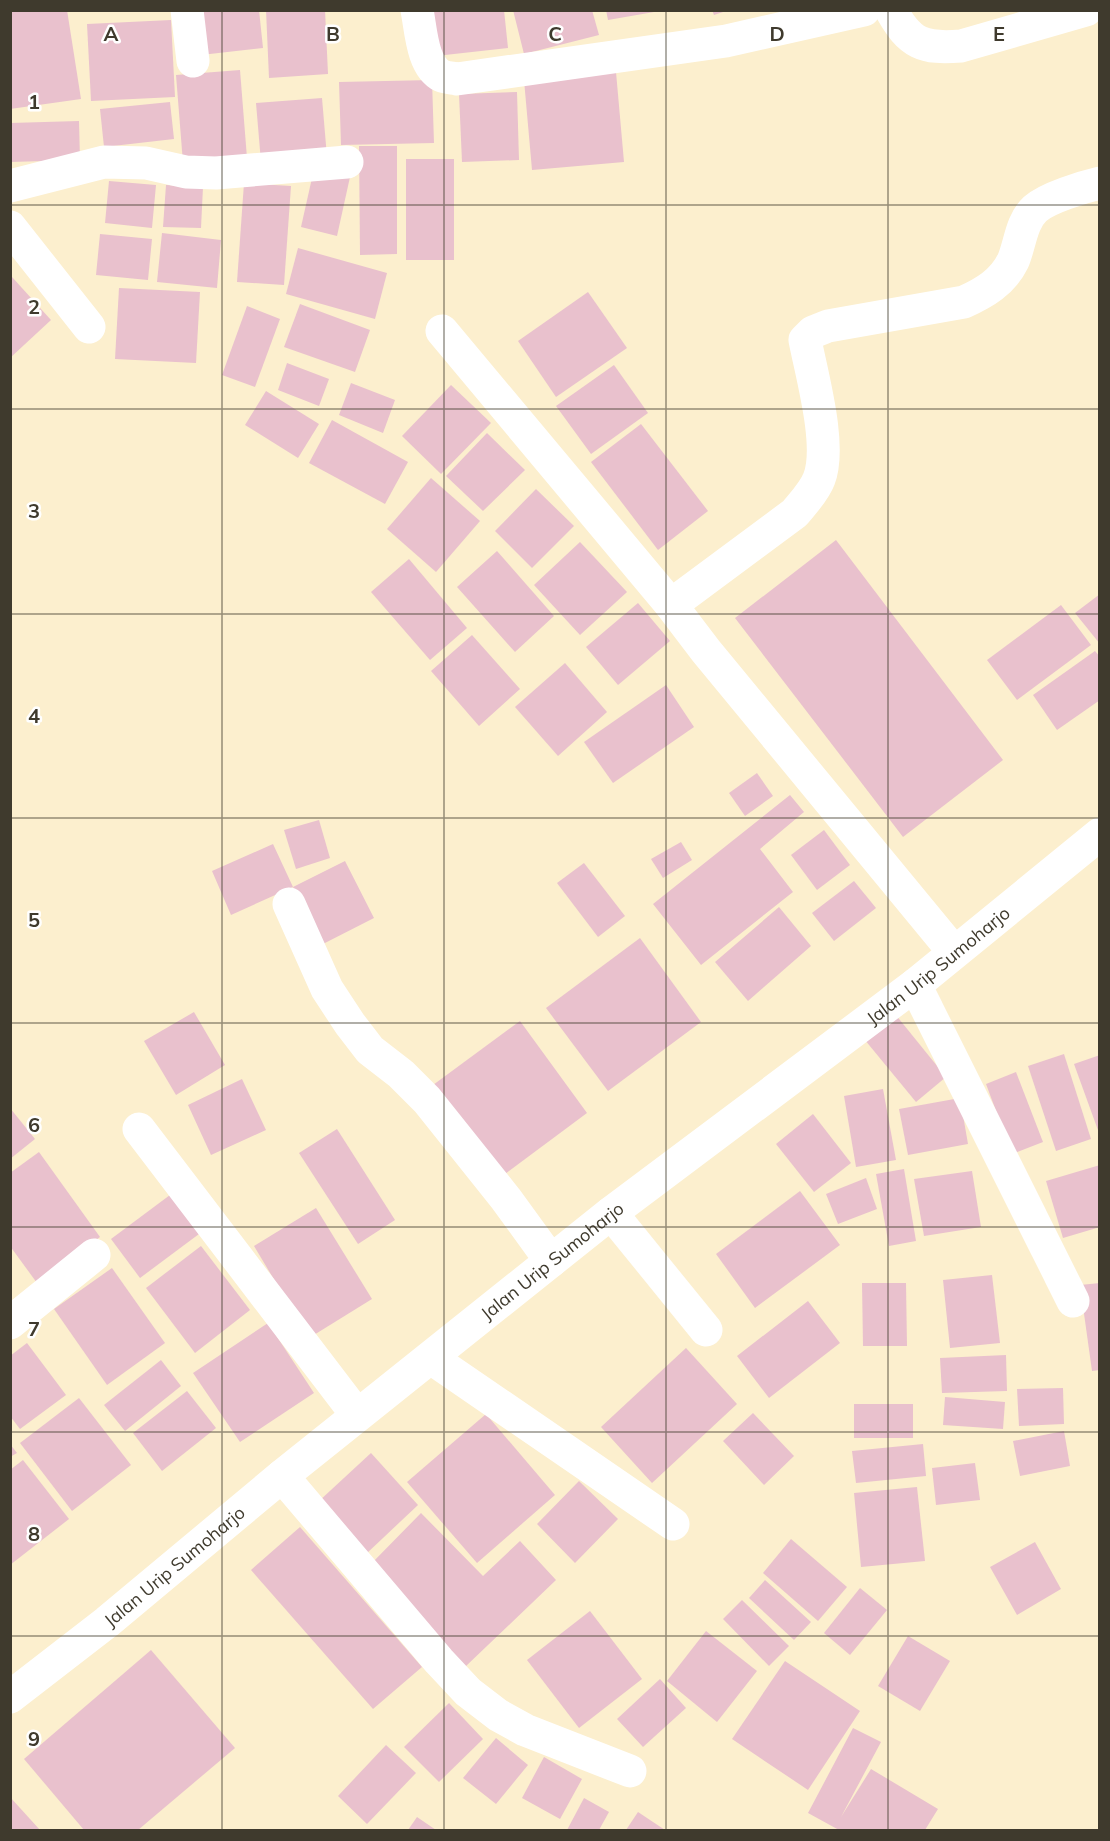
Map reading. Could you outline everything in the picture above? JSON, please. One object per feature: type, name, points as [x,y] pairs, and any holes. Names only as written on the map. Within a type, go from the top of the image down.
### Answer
[{"type":"street","points":[[187,10],[193,61]]},
{"type":"street","points":[[417,10],[432,67],[442,76],[457,79],[726,41],[864,10]]},
{"type":"street","points":[[891,10],[903,31],[915,42],[944,47],[961,46],[1086,10]]},
{"type":"street","points":[[10,186],[104,162],[146,163],[186,171],[216,173],[346,162]]},
{"type":"street","points":[[671,605],[795,513],[819,480],[824,459],[823,436],[806,340],[813,332],[828,326],[964,302],[984,293],[997,283],[1013,261],[1023,229],[1035,209],[1071,190],[1100,183]]},
{"type":"street","points":[[10,227],[89,327]]},
{"type":"street","points":[[442,332],[671,605],[706,651],[954,952]]},
{"type":"street","name":"Jalan Urip Sumoharjo","points":[[10,1697],[107,1622],[357,1415],[611,1213],[915,985],[1100,834]]},
{"type":"street","points":[[290,904],[327,989],[350,1024],[370,1050],[401,1074],[427,1100],[506,1199],[551,1261]]},
{"type":"street","points":[[915,985],[1073,1301]]},
{"type":"street","points":[[139,1129],[357,1415]]},
{"type":"street","points":[[611,1213],[706,1330]]},
{"type":"street","points":[[10,1323],[94,1255]]},
{"type":"street","points":[[431,1358],[674,1524]]},
{"type":"street","points":[[282,1476],[468,1692],[498,1715],[525,1730],[630,1771]]},
{"type":"building","points":[[10,10],[67,10],[81,99],[10,109]]},
{"type":"building","points":[[196,10],[259,10],[263,48],[201,55]]},
{"type":"building","points":[[266,10],[325,10],[328,74],[269,78]]},
{"type":"building","points":[[431,10],[504,10],[508,48],[436,56]]},
{"type":"building","points":[[513,10],[592,10],[599,35],[524,54]]},
{"type":"building","points":[[606,10],[654,10],[654,12],[608,20]]},
{"type":"building","points":[[712,10],[726,10],[726,11],[714,15]]},
{"type":"building","points":[[171,20],[175,97],[91,101],[87,24]]},
{"type":"building","points":[[240,70],[247,158],[183,163],[176,75]]},
{"type":"building","points":[[616,72],[624,162],[532,170],[524,80]]},
{"type":"building","points":[[432,80],[434,143],[341,145],[339,82]]},
{"type":"building","points":[[517,92],[519,160],[462,162],[459,94]]},
{"type":"building","points":[[322,98],[327,157],[261,162],[256,103]]},
{"type":"building","points":[[170,102],[174,139],[104,147],[100,109]]},
{"type":"building","points":[[79,121],[80,160],[10,162],[10,123]]},
{"type":"building","points":[[359,146],[397,146],[397,254],[360,255]]},
{"type":"building","points":[[406,159],[454,159],[454,260],[406,260]]},
{"type":"building","points":[[314,169],[350,177],[337,236],[301,227]]},
{"type":"building","points":[[109,181],[156,185],[152,228],[105,223]]},
{"type":"building","points":[[244,183],[291,186],[284,285],[237,282]]},
{"type":"building","points":[[166,185],[203,187],[201,228],[163,227]]},
{"type":"building","points":[[162,233],[221,240],[217,288],[157,282]]},
{"type":"building","points":[[100,234],[152,239],[148,280],[96,275]]},
{"type":"building","points":[[298,248],[387,273],[375,319],[286,294]]},
{"type":"building","points":[[12,277],[51,320],[10,358],[10,279]]},
{"type":"building","points":[[119,288],[200,292],[196,363],[115,359]]},
{"type":"building","points":[[588,292],[627,348],[556,397],[518,341]]},
{"type":"building","points":[[300,304],[370,330],[355,372],[284,347]]},
{"type":"building","points":[[247,306],[280,319],[255,387],[222,375]]},
{"type":"building","points":[[287,363],[329,379],[319,406],[278,390]]},
{"type":"building","points":[[614,365],[648,413],[591,454],[556,406]]},
{"type":"building","points":[[351,383],[395,400],[383,433],[339,415]]},
{"type":"building","points":[[451,385],[491,423],[441,474],[402,436]]},
{"type":"building","points":[[266,391],[319,424],[298,458],[245,425]]},
{"type":"building","points":[[332,420],[408,462],[385,504],[309,463]]},
{"type":"building","points":[[641,424],[708,511],[658,550],[591,462]]},
{"type":"building","points":[[487,433],[525,470],[483,511],[446,476]]},
{"type":"building","points":[[431,478],[480,521],[436,572],[387,529]]},
{"type":"building","points":[[536,489],[574,526],[532,568],[495,531]]},
{"type":"building","points":[[836,540],[1003,760],[903,837],[735,618]]},
{"type":"building","points":[[580,542],[627,592],[580,635],[534,585]]},
{"type":"building","points":[[497,551],[554,616],[515,652],[457,587]]},
{"type":"building","points":[[409,559],[467,628],[430,660],[371,592]]},
{"type":"building","points":[[1100,594],[1100,644],[1075,613]]},
{"type":"building","points":[[638,603],[670,641],[618,685],[586,647]]},
{"type":"building","points":[[1061,605],[1091,645],[1017,700],[987,660]]},
{"type":"building","points":[[472,635],[520,689],[479,726],[431,671]]},
{"type":"building","points":[[1095,651],[1100,657],[1100,700],[1057,730],[1033,695]]},
{"type":"building","points":[[565,663],[607,712],[558,756],[515,707]]},
{"type":"building","points":[[666,685],[694,727],[613,783],[584,742]]},
{"type":"building","points":[[757,773],[773,796],[745,816],[729,793]]},
{"type":"building","points":[[790,795],[804,812],[760,849],[793,892],[701,965],[653,904]]},
{"type":"building","points":[[319,820],[330,858],[296,869],[284,830]]},
{"type":"building","points":[[824,830],[850,865],[817,890],[791,855]]},
{"type":"building","points":[[681,842],[692,860],[663,878],[651,859]]},
{"type":"building","points":[[273,844],[293,887],[231,915],[212,871]]},
{"type":"building","points":[[345,861],[374,918],[321,945],[293,887]]},
{"type":"building","points":[[584,863],[625,916],[598,937],[557,883]]},
{"type":"building","points":[[854,881],[876,908],[834,941],[812,913]]},
{"type":"building","points":[[779,907],[811,946],[748,1001],[715,962]]},
{"type":"building","points":[[640,938],[701,1022],[608,1091],[546,1008]]},
{"type":"building","points":[[891,1009],[946,1077],[916,1102],[860,1034]]},
{"type":"building","points":[[194,1012],[225,1065],[176,1095],[144,1041]]},
{"type":"building","points":[[520,1021],[587,1113],[501,1177],[433,1085]]},
{"type":"building","points":[[1064,1054],[1091,1139],[1056,1151],[1028,1066]]},
{"type":"building","points":[[1100,1055],[1100,1133],[1099,1133],[1074,1064]]},
{"type":"building","points":[[1016,1072],[1043,1142],[1012,1154],[986,1084]]},
{"type":"building","points":[[242,1079],[266,1130],[211,1155],[188,1105]]},
{"type":"building","points":[[883,1089],[896,1160],[856,1167],[844,1096]]},
{"type":"building","points":[[960,1098],[968,1144],[908,1155],[899,1109]]},
{"type":"building","points":[[10,1108],[35,1139],[10,1159]]},
{"type":"building","points":[[813,1114],[851,1163],[814,1192],[776,1144]]},
{"type":"building","points":[[337,1129],[395,1220],[358,1244],[299,1153]]},
{"type":"building","points":[[39,1152],[100,1237],[37,1283],[10,1246],[10,1173]]},
{"type":"building","points":[[1100,1165],[1100,1227],[1063,1238],[1046,1181]]},
{"type":"building","points":[[904,1169],[916,1241],[889,1246],[876,1174]]},
{"type":"building","points":[[972,1171],[981,1227],[924,1236],[914,1179]]},
{"type":"building","points":[[866,1178],[877,1209],[838,1224],[826,1194]]},
{"type":"building","points":[[800,1191],[840,1245],[755,1308],[716,1254]]},
{"type":"building","points":[[170,1195],[199,1234],[140,1278],[111,1239]]},
{"type":"building","points":[[316,1208],[372,1299],[309,1338],[254,1246]]},
{"type":"building","points":[[201,1246],[250,1310],[195,1353],[146,1288]]},
{"type":"building","points":[[112,1268],[165,1343],[107,1385],[54,1309]]},
{"type":"building","points":[[992,1275],[1000,1343],[950,1348],[943,1280]]},
{"type":"building","points":[[862,1283],[906,1283],[907,1346],[863,1346]]},
{"type":"building","points":[[1100,1283],[1100,1370],[1092,1371],[1080,1285]]},
{"type":"building","points":[[808,1301],[840,1343],[769,1398],[737,1356]]},
{"type":"building","points":[[268,1323],[314,1393],[240,1442],[193,1373]]},
{"type":"building","points":[[27,1343],[66,1395],[20,1429],[10,1416],[10,1356]]},
{"type":"building","points":[[686,1348],[737,1404],[652,1483],[601,1427]]},
{"type":"building","points":[[1006,1355],[1007,1391],[942,1393],[940,1358]]},
{"type":"building","points":[[161,1360],[181,1386],[125,1431],[104,1405]]},
{"type":"building","points":[[1063,1388],[1064,1424],[1019,1426],[1017,1389]]},
{"type":"building","points":[[187,1391],[216,1428],[162,1471],[133,1433]]},
{"type":"building","points":[[945,1397],[1005,1402],[1003,1429],[943,1425]]},
{"type":"building","points":[[79,1398],[131,1465],[72,1511],[20,1443]]},
{"type":"building","points":[[854,1404],[913,1404],[913,1438],[854,1438]]},
{"type":"building","points":[[753,1413],[794,1456],[764,1485],[723,1441]]},
{"type":"building","points":[[486,1414],[555,1495],[477,1563],[407,1482]]},
{"type":"building","points":[[1064,1431],[1070,1466],[1020,1476],[1013,1441]]},
{"type":"building","points":[[10,1444],[17,1453],[10,1457]]},
{"type":"building","points":[[923,1444],[926,1476],[856,1483],[852,1451]]},
{"type":"building","points":[[371,1453],[418,1505],[366,1554],[318,1502]]},
{"type":"building","points":[[23,1460],[69,1519],[10,1565],[10,1470]]},
{"type":"building","points":[[975,1463],[980,1500],[936,1505],[932,1468]]},
{"type":"building","points":[[579,1481],[618,1519],[575,1563],[537,1524]]},
{"type":"building","points":[[917,1487],[925,1561],[861,1567],[854,1493]]},
{"type":"building","points":[[421,1513],[483,1576],[520,1541],[556,1580],[465,1667],[370,1565]]},
{"type":"building","points":[[300,1527],[422,1667],[373,1709],[251,1570]]},
{"type":"building","points":[[791,1539],[847,1587],[818,1621],[763,1573]]},
{"type":"building","points":[[1035,1542],[1061,1589],[1017,1615],[990,1567]]},
{"type":"building","points":[[765,1580],[811,1622],[794,1640],[749,1598]]},
{"type":"building","points":[[860,1588],[887,1610],[850,1655],[824,1633]]},
{"type":"building","points":[[742,1600],[789,1646],[769,1666],[723,1619]]},
{"type":"building","points":[[590,1611],[642,1679],[579,1728],[527,1660]]},
{"type":"building","points":[[706,1631],[757,1671],[717,1722],[667,1681]]},
{"type":"building","points":[[908,1636],[950,1661],[920,1711],[878,1686]]},
{"type":"building","points":[[151,1650],[235,1748],[138,1830],[84,1830],[24,1759]]},
{"type":"building","points":[[785,1661],[860,1711],[808,1790],[732,1739]]},
{"type":"building","points":[[660,1679],[686,1708],[643,1747],[617,1719]]},
{"type":"building","points":[[449,1703],[483,1739],[439,1782],[404,1747]]},
{"type":"building","points":[[853,1728],[881,1742],[841,1817],[871,1769],[938,1809],[925,1830],[839,1830],[808,1813]]},
{"type":"building","points":[[496,1738],[528,1765],[496,1804],[463,1778]]},
{"type":"building","points":[[386,1745],[416,1773],[367,1824],[338,1796]]},
{"type":"building","points":[[544,1757],[582,1779],[560,1819],[522,1798]]},
{"type":"building","points":[[10,1797],[40,1830],[10,1830]]},
{"type":"building","points":[[584,1798],[609,1812],[599,1830],[567,1830]]},
{"type":"building","points":[[638,1812],[665,1830],[626,1830]]},
{"type":"building","points":[[417,1817],[436,1830],[408,1830]]}]
